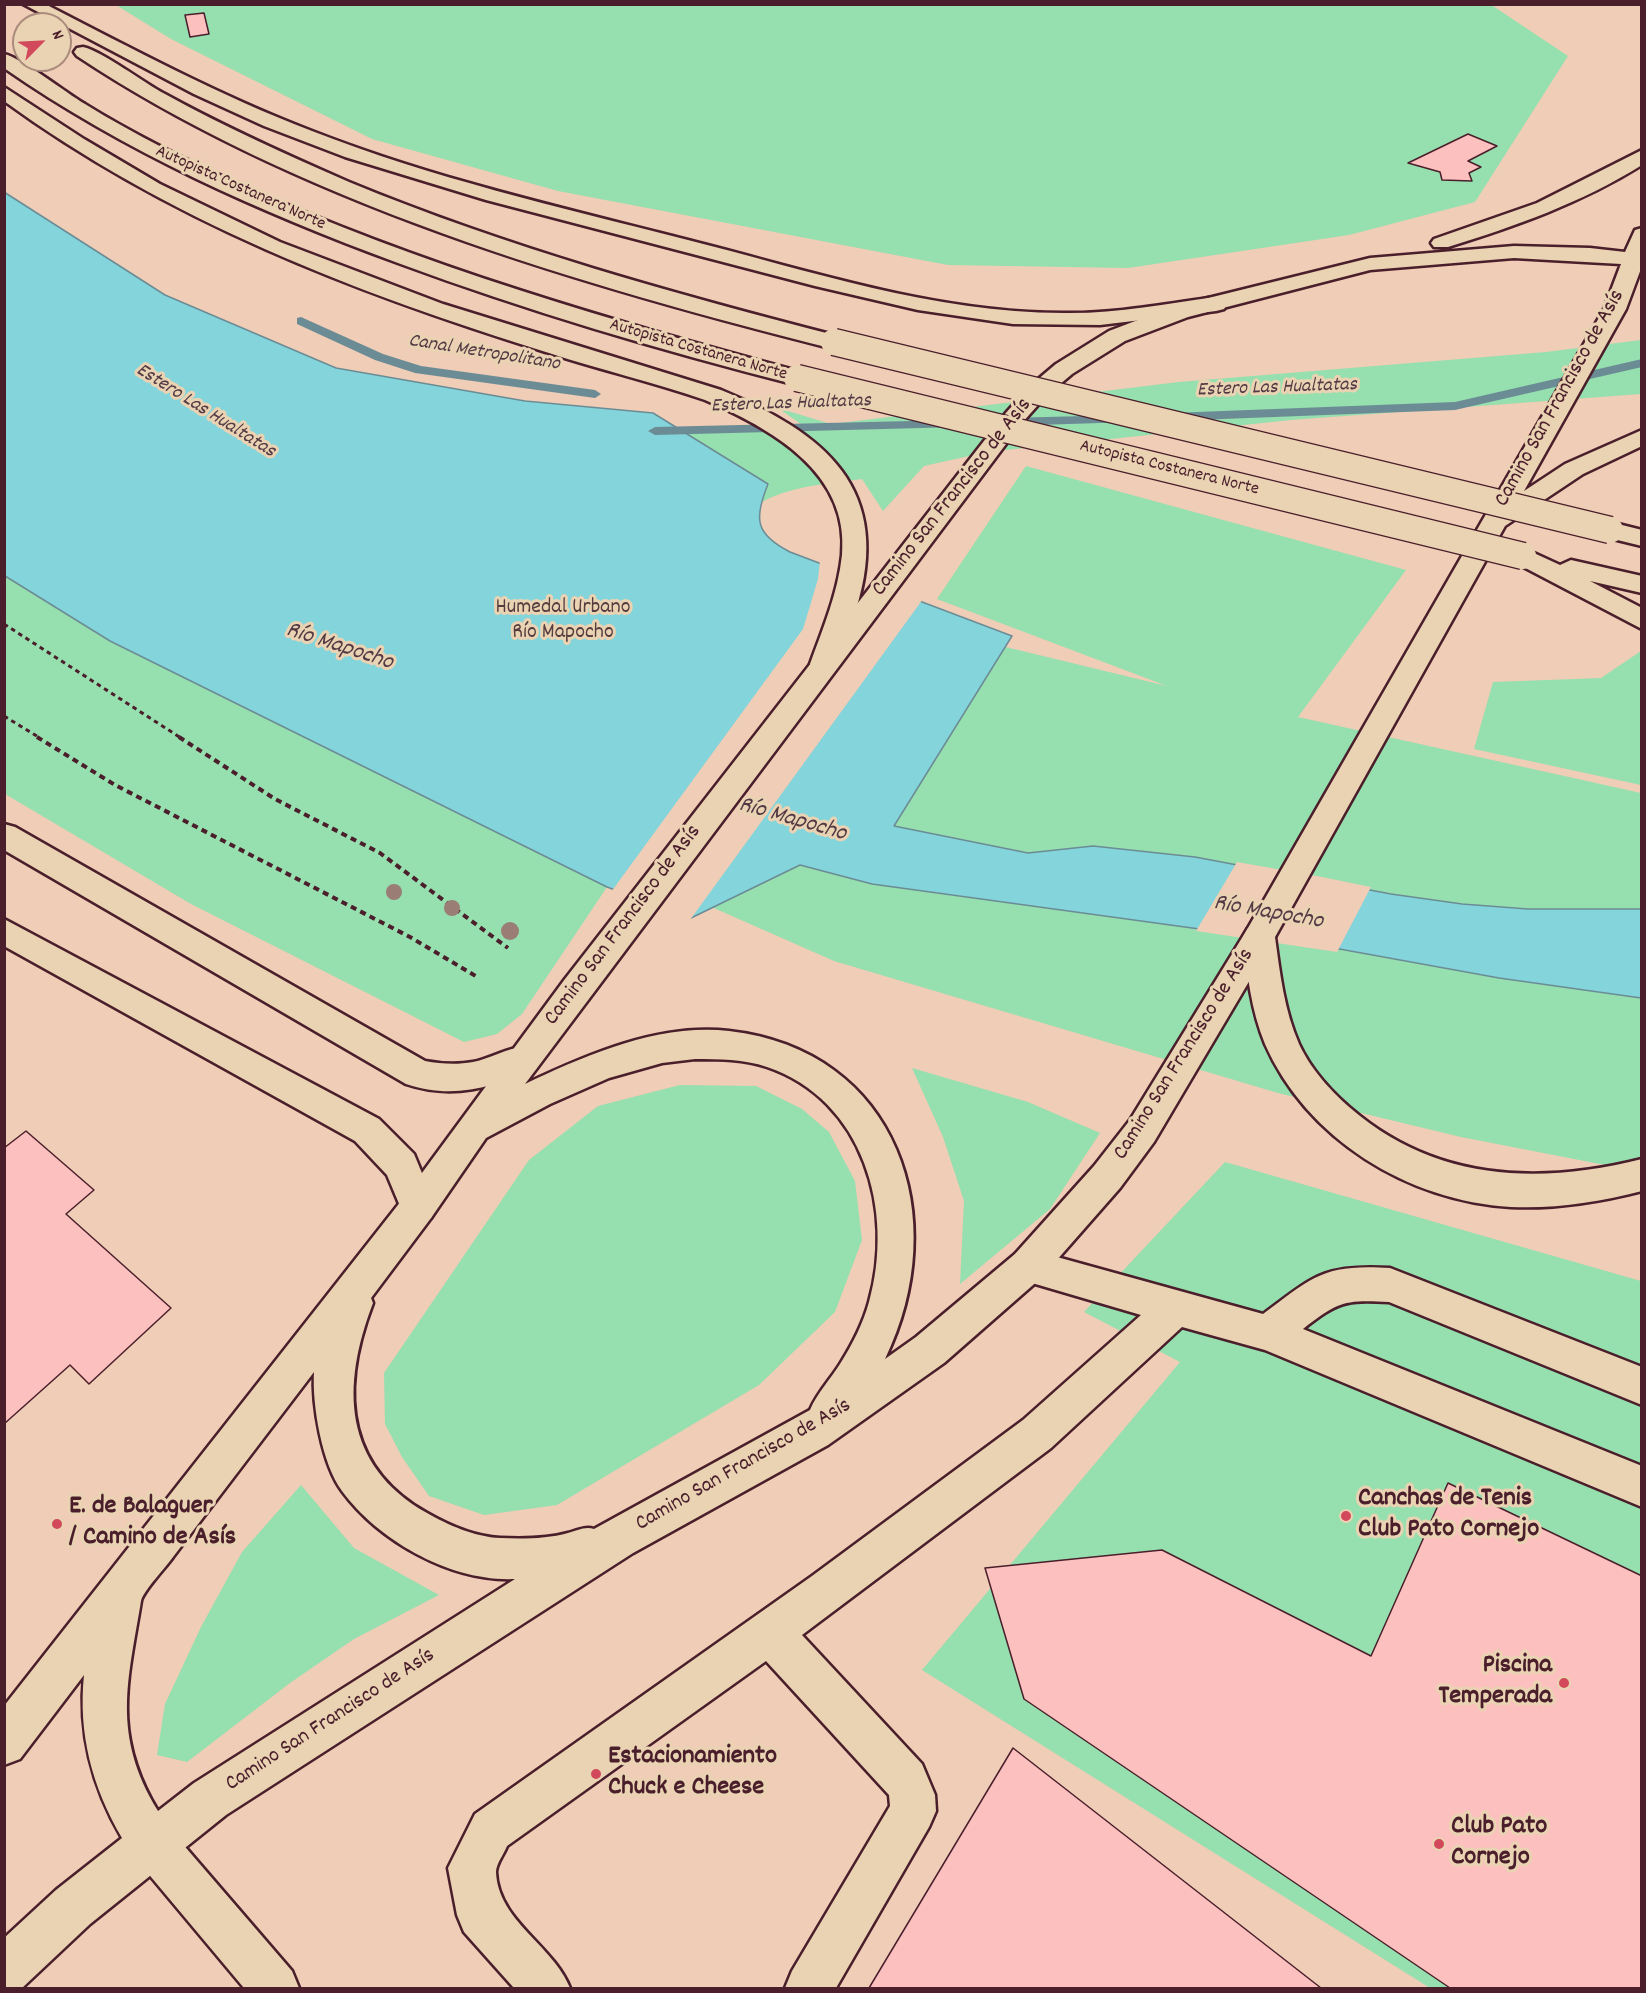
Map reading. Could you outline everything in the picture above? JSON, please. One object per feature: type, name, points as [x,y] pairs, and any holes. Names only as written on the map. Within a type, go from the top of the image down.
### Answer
[{"type":"main road","points":[[31,4],[258,116],[357,155],[496,198],[783,271],[919,303],[1024,318],[1097,319],[1216,304]]},
{"type":"main road","name":"Autopista Costanera Norte","points":[[72,44],[132,83],[280,159],[448,227],[608,280],[834,342],[1641,538]]},
{"type":"main road","name":"Autopista Costanera Norte","points":[[4,59],[78,109],[144,146],[231,188],[362,243],[563,312],[797,378],[1641,585]]},
{"type":"main road","points":[[4,92],[101,158],[253,239],[326,269],[478,324],[675,382],[739,405],[771,421],[799,442],[840,485],[851,508],[858,533],[848,593],[824,664]]},
{"type":"main road","points":[[1370,264],[1528,216],[1591,187],[1641,156]]},
{"type":"main road","points":[[1637,259],[1641,234]]},
{"type":"main road","name":"Camino San Francisco de Asís","points":[[4,1743],[418,1207],[470,1130],[824,664],[1013,419],[1038,391],[1064,369],[1117,336],[1169,316],[1370,264],[1514,252],[1563,252],[1637,259],[1615,309],[1259,937],[1182,1066],[1142,1131],[1107,1177],[1028,1266],[930,1350],[814,1431],[618,1538],[210,1799],[73,1907],[4,1972]]},
{"type":"main road","points":[[1491,526],[1574,469],[1641,437]]},
{"type":"main road","points":[[1523,556],[1641,620]]},
{"type":"main road","points":[[4,835],[418,1074],[448,1080],[480,1076],[524,1059]]},
{"type":"main road","points":[[4,931],[367,1130],[401,1165],[418,1207]]},
{"type":"main road","points":[[1259,937],[1268,991],[1287,1055],[1305,1084],[1329,1112],[1383,1153],[1440,1177],[1518,1191],[1576,1188],[1641,1175]]},
{"type":"main road","points":[[470,1130],[535,1095],[596,1068],[642,1053],[684,1046],[727,1045],[764,1050],[798,1062],[829,1081],[855,1109],[876,1142],[890,1179],[896,1221],[895,1264],[886,1307],[869,1350],[846,1391],[814,1431]]},
{"type":"main road","points":[[1028,1266],[1268,1333],[1641,1487]]},
{"type":"main road","points":[[365,1276],[345,1326],[333,1374],[337,1429],[356,1475],[392,1516],[441,1544],[497,1558],[558,1557],[618,1538]]},
{"type":"main road","points":[[1268,1333],[1326,1289],[1356,1283],[1390,1285],[1641,1386]]},
{"type":"main road","points":[[546,1989],[481,1915],[472,1868],[491,1830],[769,1632],[1037,1434],[1177,1307]]},
{"type":"main road","points":[[127,1586],[106,1662],[104,1702],[108,1740],[116,1778],[132,1811],[152,1843],[275,1989]]},
{"type":"main road","points":[[769,1632],[906,1780],[912,1795],[913,1811],[809,1989]]},
{"type":"path","points":[[4,624],[275,799],[380,854],[508,948]]},
{"type":"path","points":[[4,716],[116,785],[410,937],[479,978]]},
{"type":"green space","points":[[1490,4],[1568,56],[1475,202],[1349,235],[1128,268],[948,265],[558,191],[372,139],[171,39],[116,5]]},
{"type":"green space","name":"Humedal Urbano Río Mapocho","points":[[4,211],[194,325],[363,388],[639,433],[805,427],[778,408],[831,424],[1179,382],[1546,352],[1641,340],[1641,394],[1291,420],[987,452],[924,466],[883,511],[862,479],[816,485],[781,494],[754,508],[745,520],[742,541],[952,634],[1167,686],[937,599],[1026,466],[1406,570],[1298,717],[1641,793],[1641,1172],[1461,1137],[1278,1093],[834,961],[605,860]]},
{"type":"green space","points":[[4,576],[110,641],[607,887],[522,1014],[497,1034],[464,1042],[191,904],[5,794]]},
{"type":"green space","points":[[1641,651],[1641,785],[1474,749],[1493,682],[1601,678]]},
{"type":"green space","points":[[912,1068],[1028,1102],[1100,1133],[1050,1209],[960,1284],[964,1201],[943,1137]]},
{"type":"green space","points":[[680,1085],[756,1086],[802,1109],[829,1132],[855,1181],[862,1240],[835,1312],[759,1385],[557,1505],[484,1515],[429,1496],[402,1457],[385,1424],[384,1373],[529,1160],[598,1106]]},
{"type":"green space","name":"Canchas de Tenis Club Pato Cornejo","points":[[1225,1162],[1641,1281],[1641,1988],[1430,1988],[922,1670],[1180,1362],[1084,1312]]},
{"type":"green space","points":[[301,1485],[354,1548],[439,1595],[354,1639],[290,1683],[187,1762],[157,1755],[165,1704],[201,1627],[242,1552]]},
{"type":"water","name":"Humedal Urbano Río Mapocho","points":[[4,192],[165,295],[336,368],[525,401],[653,413],[768,484],[761,507],[761,525],[764,532],[778,545],[790,552],[1012,636],[894,826],[1028,853],[1093,846],[1195,857],[1391,894],[1462,904],[1528,909],[1641,909],[1641,998],[1499,978],[1323,946],[872,884],[800,865],[691,918],[607,887],[110,641],[5,576]]},
{"type":"pier","points":[[820,560],[923,599],[690,920],[611,892],[803,629],[818,579]]},
{"type":"pier","points":[[1237,862],[1371,887],[1337,952],[1196,931]]},
{"type":"building","points":[[204,13],[209,34],[190,37],[185,15]]},
{"type":"building","points":[[1468,134],[1497,146],[1468,161],[1481,167],[1469,173],[1472,181],[1442,180],[1440,172],[1408,163]]},
{"type":"building","points":[[26,1131],[94,1190],[66,1214],[171,1308],[89,1384],[70,1365],[4,1424],[4,1148]]},
{"type":"building","name":"Club Pato Cornejo","points":[[1448,1483],[1642,1576],[1642,1988],[1450,1988],[1024,1699],[985,1568],[1162,1550],[1371,1656]]},
{"type":"building","points":[[1013,1748],[1321,1988],[869,1988]]},
{"type":"waterway","name":"Canal Metropolitano","points":[[301,321],[379,357],[419,370],[595,394]]},
{"type":"waterway","name":"Estero Las Hualtatas","points":[[1171,417],[1455,406],[1642,363]]},
{"type":"waterway","name":"Estero Las Hualtatas","points":[[1006,422],[1126,419]]},
{"type":"waterway","name":"Estero Las Hualtatas","points":[[655,431],[955,424]]},
{"type":"place","name":"Canchas de Tenis Club Pato Cornejo","points":[[1346,1516]]},
{"type":"place","name":"E. de Balaguer / Camino de Asís","points":[[57,1524]]},
{"type":"place","name":"Piscina Temperada","points":[[1564,1683]]},
{"type":"place","name":"Estacionamiento Chuck e Cheese","points":[[596,1774]]},
{"type":"place","name":"Club Pato Cornejo","points":[[1439,1844]]},
{"type":"water label","name":"Río Mapocho","points":[[339,648]]},
{"type":"water label","name":"Río Mapocho","points":[[792,821]]},
{"type":"water label","name":"Río Mapocho","points":[[1268,914]]}]
